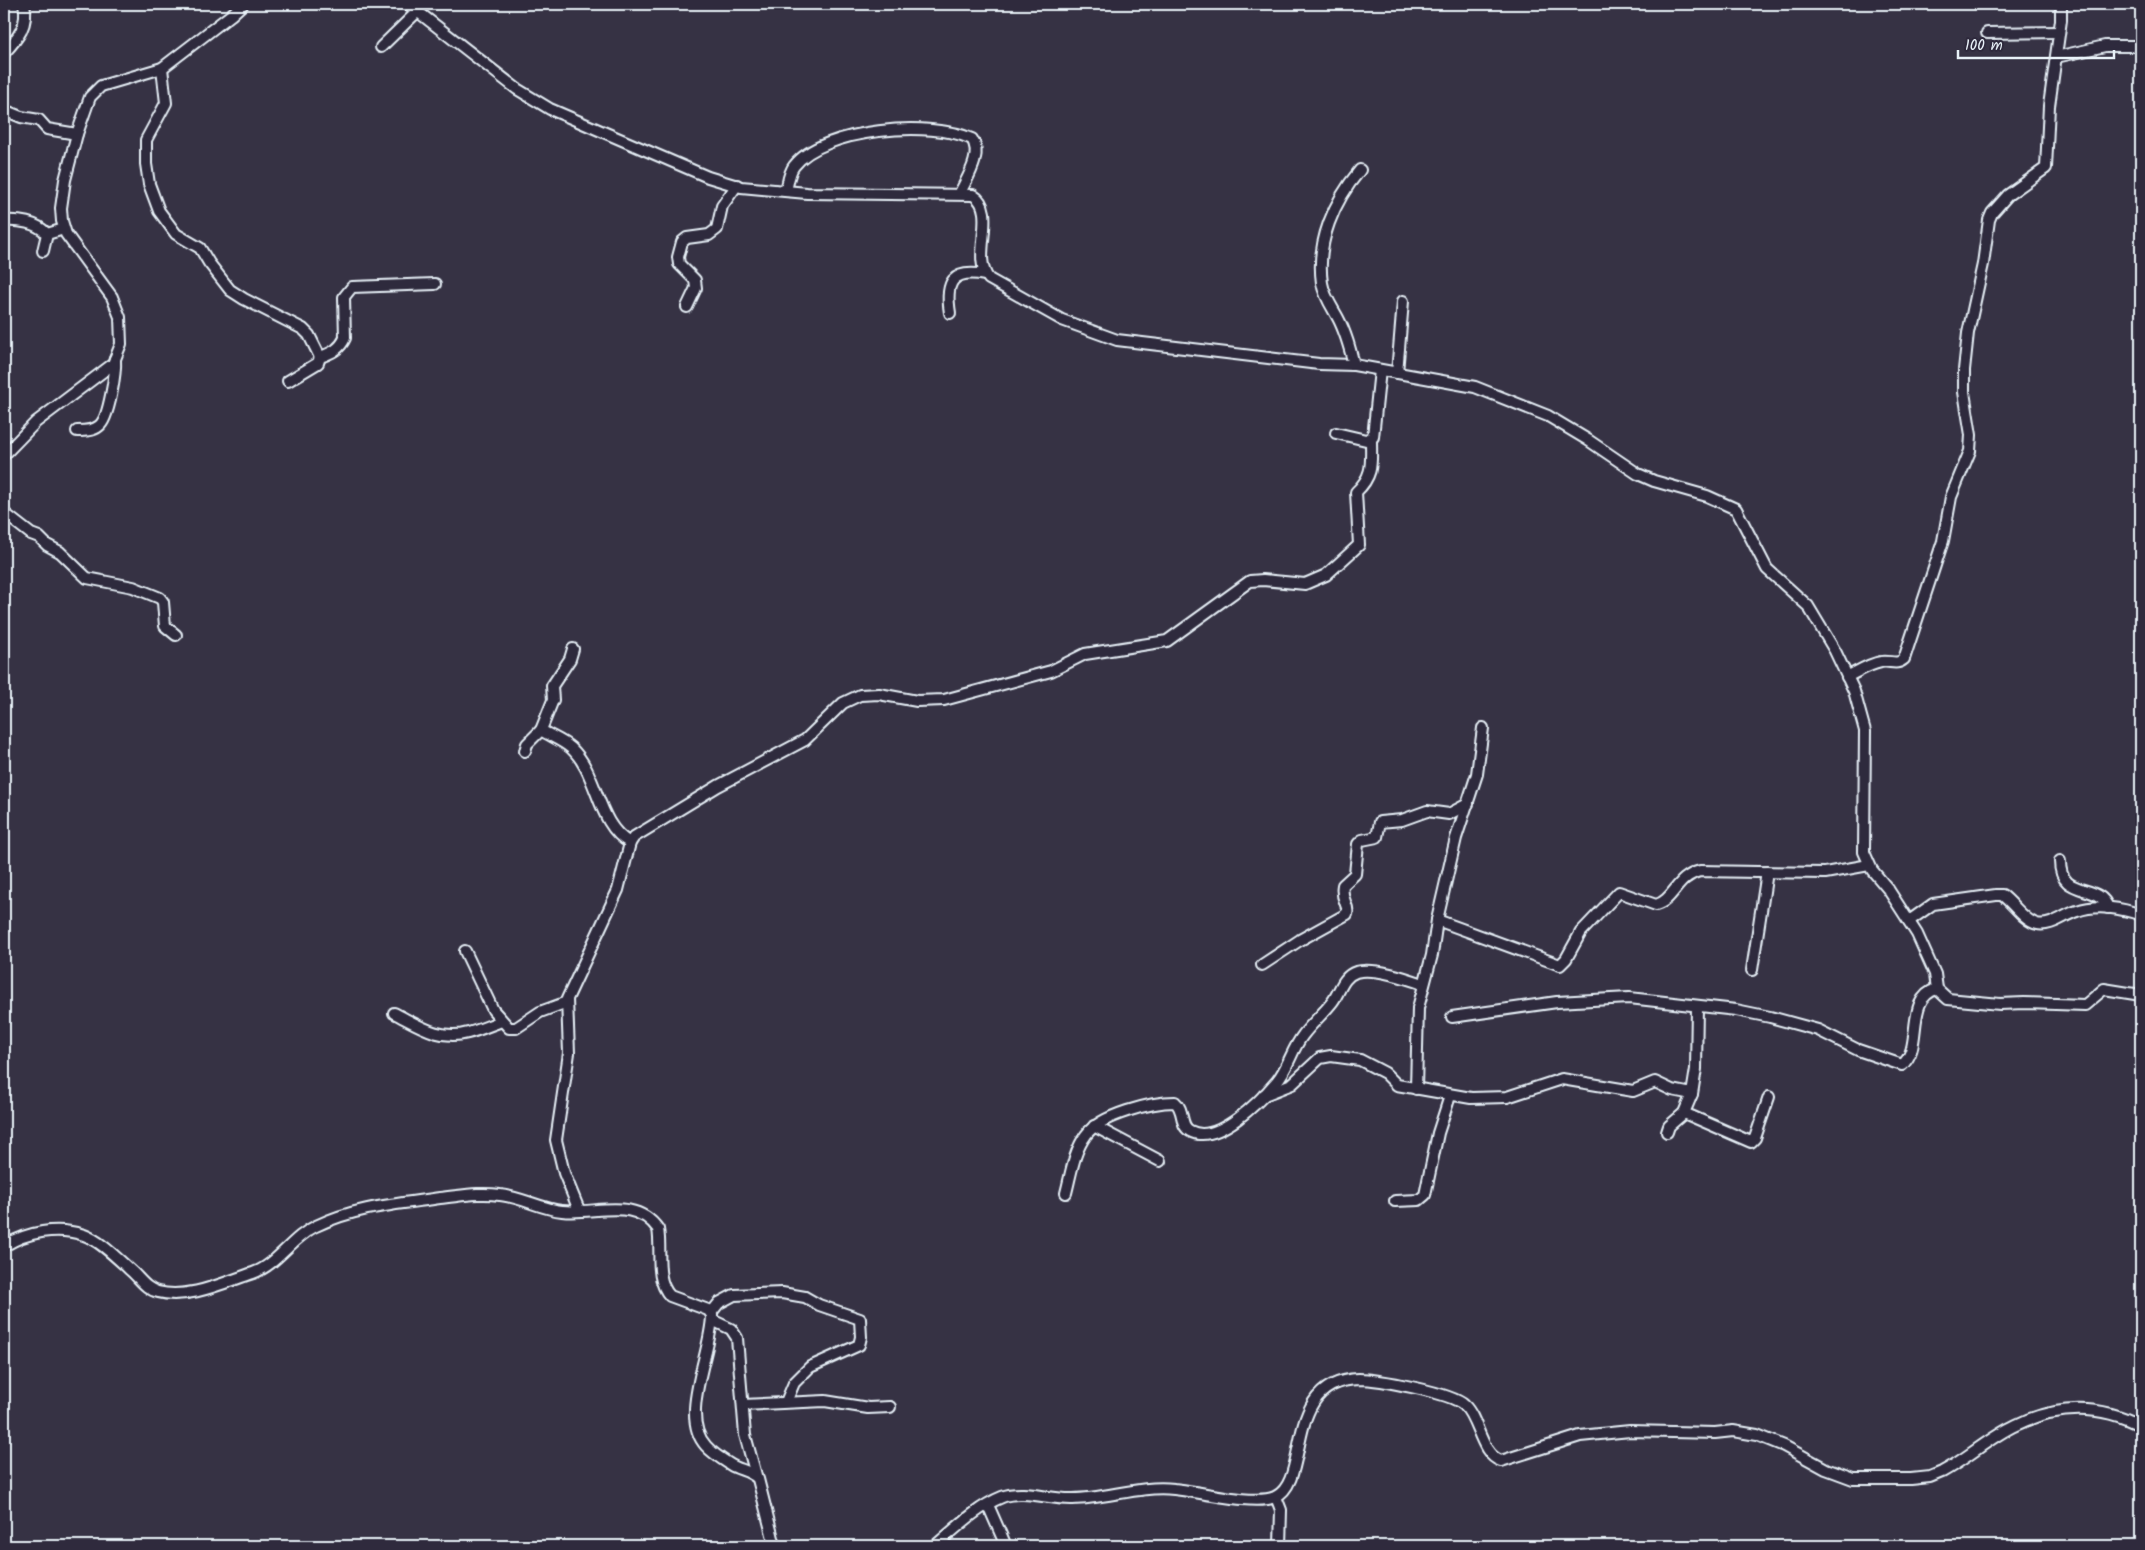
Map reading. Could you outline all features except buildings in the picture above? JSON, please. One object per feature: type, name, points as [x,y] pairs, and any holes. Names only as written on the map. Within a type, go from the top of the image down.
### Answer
[{"type":"street","points":[[4,53],[22,28],[27,16],[24,4]]},
{"type":"street","points":[[4,455],[36,422],[113,364],[121,344],[122,329],[112,297],[64,228],[61,208],[77,134],[86,106],[95,90],[100,86],[162,68],[232,16],[243,4]]},
{"type":"street","points":[[408,4],[517,89],[550,109],[708,177],[737,186],[843,195],[960,193],[973,195],[978,198],[983,207],[982,246],[985,275]]},
{"type":"street","points":[[1847,677],[1882,661],[1901,662],[1906,654],[1943,541],[1951,497],[1970,450],[1971,435],[1964,392],[1966,352],[1987,246],[1989,220],[1992,213],[2008,196],[2046,168],[2049,106],[2061,4]]},
{"type":"street","points":[[382,47],[417,12]]},
{"type":"street","points":[[1987,34],[2059,32]]},
{"type":"street","points":[[2056,57],[2105,46],[2141,46]]},
{"type":"street","points":[[162,68],[166,103],[146,140],[149,184],[159,210],[176,234],[200,248],[208,263],[230,290],[303,329],[309,335],[320,357],[318,363],[288,381]]},
{"type":"street","points":[[4,110],[21,117],[38,120],[47,129],[77,134]]},
{"type":"street","points":[[786,191],[795,165],[811,153],[839,138],[868,131],[906,130],[945,132],[972,140],[977,149],[975,158],[960,193]]},
{"type":"street","points":[[1354,365],[1338,319],[1324,291],[1322,247],[1328,222],[1344,193],[1360,170]]},
{"type":"street","points":[[687,307],[696,288],[695,280],[679,264],[678,257],[682,242],[687,238],[709,235],[717,228],[722,206],[737,186]]},
{"type":"street","points":[[4,220],[28,223],[42,229],[47,234]]},
{"type":"street","points":[[47,234],[64,228]]},
{"type":"street","points":[[43,251],[47,234]]},
{"type":"street","points":[[950,312],[948,288],[955,277],[966,273],[985,275],[994,282],[1062,320],[1117,340],[1320,364],[1354,365],[1475,387],[1548,416],[1638,474],[1654,481],[1707,496],[1736,509],[1768,569],[1808,606],[1835,652],[1847,677],[1865,730],[1864,852],[1878,879],[1888,888],[1909,921],[1935,974],[1937,989],[1948,999],[2000,1004],[2085,1005],[2104,989],[2141,995]]},
{"type":"street","points":[[320,357],[338,349],[343,344],[345,338],[344,297],[352,287],[435,284]]},
{"type":"street","points":[[1397,373],[1404,301]]},
{"type":"street","points":[[77,431],[94,429],[104,421],[116,374],[115,359]]},
{"type":"street","points":[[580,1210],[564,1173],[556,1140],[569,1053],[567,1002],[618,890],[630,843],[639,833],[718,786],[805,740],[843,703],[860,695],[878,694],[929,702],[952,698],[1051,671],[1085,654],[1167,641],[1250,581],[1263,580],[1298,585],[1322,578],[1352,554],[1359,545],[1356,492],[1364,485],[1368,476],[1380,370]]},
{"type":"street","points":[[1336,433],[1362,439],[1371,439]]},
{"type":"street","points":[[4,513],[30,534],[39,537],[47,545],[60,552],[87,578],[133,587],[160,598],[163,602],[165,626],[176,634]]},
{"type":"street","points":[[525,751],[527,744],[541,730],[553,700],[552,686],[570,659],[573,649]]},
{"type":"street","points":[[1416,1089],[1418,1008],[1432,955],[1437,920],[1456,838],[1477,774],[1484,728]]},
{"type":"street","points":[[541,730],[572,749],[591,782],[612,828],[630,843]]},
{"type":"street","points":[[1262,965],[1300,940],[1347,914],[1348,908],[1342,898],[1343,885],[1355,874],[1358,844],[1362,840],[1377,837],[1380,822],[1402,820],[1427,811],[1449,814],[1468,804]]},
{"type":"street","points":[[2060,860],[2060,872],[2065,881],[2100,897],[2106,902],[2108,908]]},
{"type":"street","points":[[1437,920],[1560,965],[1566,959],[1580,932],[1618,892],[1656,906],[1662,904],[1678,884],[1695,873],[1723,870],[1825,873],[1869,864]]},
{"type":"street","points":[[1752,970],[1767,872]]},
{"type":"street","points":[[1909,921],[1933,904],[1996,895],[2007,899],[2031,921],[2037,924],[2046,924],[2084,909],[2108,908],[2141,915]]},
{"type":"street","points":[[465,951],[493,1010],[509,1028],[516,1028],[540,1012],[567,1002]]},
{"type":"street","points":[[1066,1193],[1076,1154],[1087,1133],[1094,1126],[1144,1107],[1175,1102],[1178,1104],[1185,1127],[1192,1132],[1203,1134],[1221,1131],[1277,1081],[1301,1037],[1333,1001],[1345,979],[1352,974],[1367,971],[1400,976],[1423,984]]},
{"type":"street","points":[[1452,1017],[1606,998],[1629,998],[1736,1010],[1818,1030],[1858,1050],[1898,1066],[1904,1064],[1912,1046],[1916,1018],[1924,999],[1931,991],[1937,989]]},
{"type":"street","points":[[1667,1132],[1669,1126],[1684,1113],[1692,1094],[1696,1069],[1697,1007]]},
{"type":"street","points":[[394,1012],[427,1030],[448,1036],[467,1033],[502,1021]]},
{"type":"street","points":[[1261,1097],[1292,1084],[1320,1058],[1330,1056],[1360,1060],[1385,1073],[1397,1085],[1450,1096],[1507,1098],[1552,1081],[1569,1079],[1633,1091],[1655,1082],[1663,1084],[1672,1090],[1692,1094]]},
{"type":"street","points":[[1395,1201],[1419,1200],[1424,1195],[1438,1133],[1450,1096]]},
{"type":"street","points":[[1684,1113],[1751,1142],[1755,1138],[1769,1098]]},
{"type":"street","points":[[1094,1126],[1160,1161]]},
{"type":"street","points":[[4,1246],[25,1236],[44,1231],[60,1231],[85,1235],[123,1263],[148,1288],[170,1295],[205,1288],[256,1272],[308,1229],[346,1213],[478,1193],[511,1197],[563,1211],[619,1209],[633,1211],[648,1219],[658,1229],[662,1276],[666,1292],[670,1296],[724,1324],[736,1336],[745,1435],[756,1476],[762,1486],[775,1546]]},
{"type":"street","points":[[756,1476],[731,1465],[706,1446],[699,1435],[694,1420],[695,1404],[711,1316],[719,1302],[734,1295],[782,1293],[805,1297],[819,1306],[860,1320],[861,1337],[858,1345],[810,1367],[794,1384],[786,1402]]},
{"type":"street","points":[[935,1546],[988,1505],[1002,1497],[1012,1495],[1073,1499],[1171,1488],[1252,1499],[1276,1497],[1285,1491],[1289,1484],[1308,1415],[1323,1391],[1343,1380],[1361,1379],[1411,1387],[1459,1402],[1468,1410],[1492,1455],[1501,1461],[1580,1436],[1630,1431],[1715,1433],[1733,1431],[1748,1432],[1772,1441],[1840,1476],[1853,1479],[1884,1480],[1930,1477],[1942,1472],[2016,1425],[2052,1412],[2078,1409],[2109,1412],[2141,1426]]},
{"type":"street","points":[[743,1405],[825,1401],[868,1408],[890,1407]]},
{"type":"street","points":[[1276,1497],[1281,1510],[1280,1546]]},
{"type":"street","points":[[988,1505],[1006,1546]]}]
